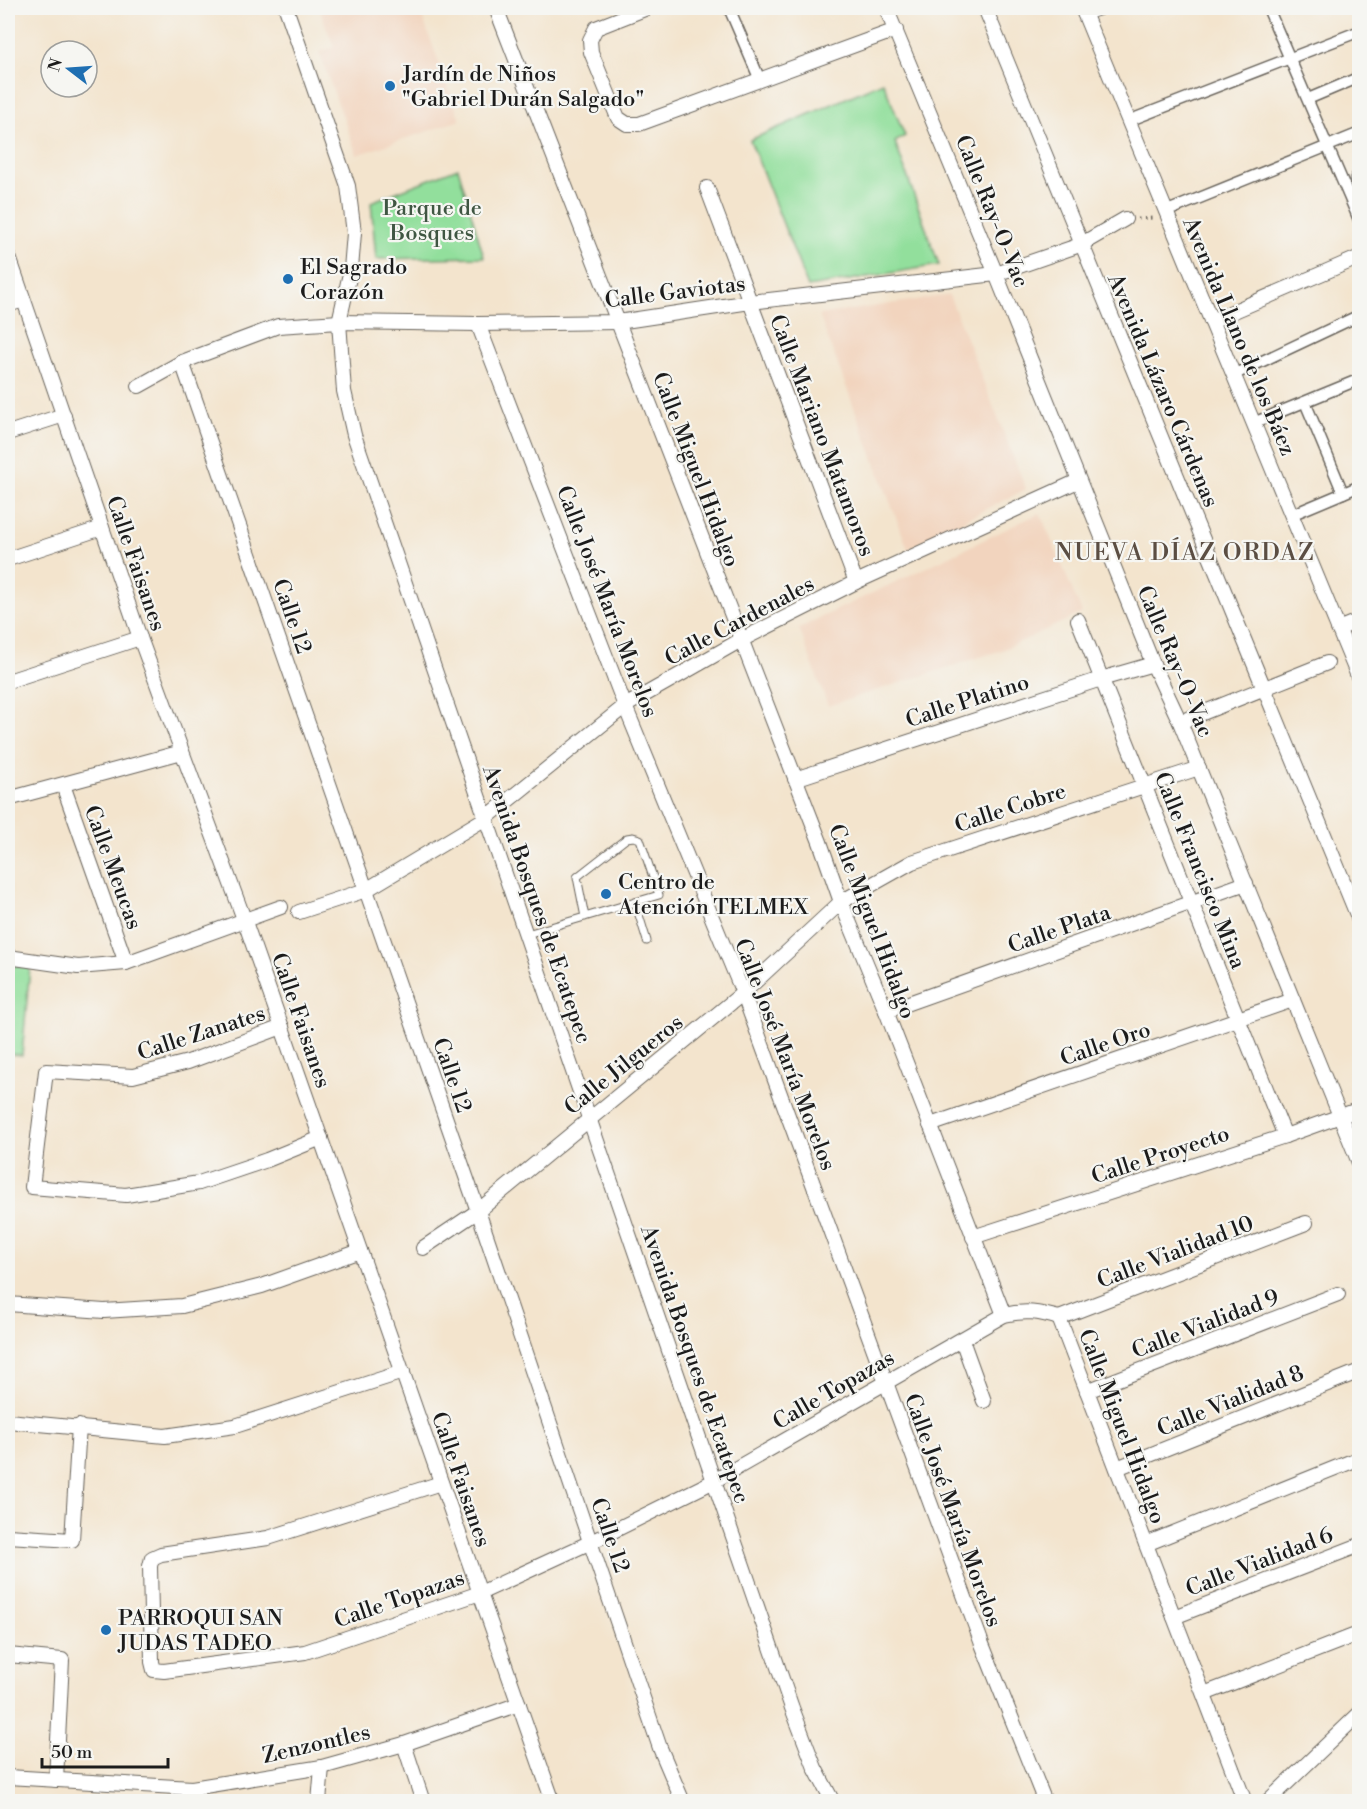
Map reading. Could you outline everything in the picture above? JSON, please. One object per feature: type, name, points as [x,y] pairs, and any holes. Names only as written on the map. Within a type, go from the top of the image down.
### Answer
[{"type":"street","name":"Avenida Bosques de Ecatepec","points":[[286,8],[348,186],[354,233],[351,269],[339,322],[344,391],[354,435],[792,1708],[814,1768],[833,1802]]},
{"type":"street","name":"Calle Miguel Hidalgo","points":[[496,8],[841,902],[886,1011],[1004,1315],[1021,1311],[1038,1312],[1059,1318],[1245,1802]]},
{"type":"street","points":[[647,8],[596,28],[590,40],[591,52],[618,118],[627,124],[639,124],[896,30]]},
{"type":"street","points":[[729,8],[760,80]]},
{"type":"street","name":"Calle Ray-O-Vac","points":[[886,8],[1153,664],[1199,768],[1359,1165]]},
{"type":"street","name":"Avenida Lázaro Cárdenas","points":[[985,8],[1080,245],[1265,688],[1359,922]]},
{"type":"street","points":[[1083,10],[1099,8]]},
{"type":"street","points":[[1268,8],[1359,222]]},
{"type":"street","name":"Avenida Llano de los Báez","points":[[1083,10],[1338,629],[1354,655],[1359,681]]},
{"type":"street","points":[[1128,121],[1359,31]]},
{"type":"street","points":[[1308,99],[1359,77]]},
{"type":"street","points":[[1165,212],[1359,133]]},
{"type":"street","points":[[1359,175],[1356,179],[1359,191]]},
{"type":"street","name":"Calle Mariano Matamoros","points":[[708,188],[856,582]]},
{"type":"street","name":"Calle Gaviotas","points":[[139,386],[182,362],[278,326],[339,322],[478,324],[618,322],[750,302],[996,274],[1080,245],[1125,219]]},
{"type":"street","name":"Calle Faisanes","points":[[8,254],[140,638],[244,919],[553,1802]]},
{"type":"street","points":[[1211,321],[1359,257]]},
{"type":"street","points":[[8,305],[23,300]]},
{"type":"street","points":[[1233,375],[1359,315]]},
{"type":"street","name":"Calle José María Morelos","points":[[478,324],[625,706],[743,993],[982,1644],[1045,1802]]},
{"type":"street","name":"Calle 12","points":[[182,362],[478,1211],[660,1748],[683,1802]]},
{"type":"street","points":[[1253,423],[1359,379]]},
{"type":"street","points":[[1305,402],[1343,493]]},
{"type":"street","points":[[8,433],[64,415]]},
{"type":"street","name":"Calle Cardenales","points":[[8,957],[78,967],[126,963],[281,907],[299,912],[366,890],[486,818],[625,706],[741,639],[856,582],[1078,481]]},
{"type":"street","points":[[1291,515],[1359,486]]},
{"type":"street","points":[[8,559],[102,528]]},
{"type":"street","name":"Calle Francisco Mina","points":[[1078,620],[1285,1136]]},
{"type":"street","points":[[1338,629],[1359,620]]},
{"type":"street","points":[[8,681],[140,638]]},
{"type":"street","points":[[1180,722],[1327,663]]},
{"type":"street","name":"Calle Platino","points":[[795,779],[1153,664]]},
{"type":"street","points":[[8,799],[182,752]]},
{"type":"street","name":"Calle Cobre","points":[[841,902],[912,862],[1199,768]]},
{"type":"street","name":"Calle Meucas","points":[[63,785],[126,963]]},
{"type":"street","name":"Calle Plata","points":[[886,1011],[1246,883]]},
{"type":"street","name":"Calle Jilgueros","points":[[423,1248],[478,1211],[743,993],[841,902]]},
{"type":"street","name":"Calle Oro","points":[[930,1125],[1293,1000]]},
{"type":"street","name":"Calle Zanates","points":[[282,1027],[188,1062],[133,1076],[46,1071],[32,1187],[126,1195],[188,1184],[267,1160],[321,1137]]},
{"type":"street","name":"Calle Proyecto","points":[[973,1237],[1285,1136],[1359,1109]]},
{"type":"street","name":"Calle Vialidad 10","points":[[1059,1318],[1305,1223]]},
{"type":"street","points":[[8,1304],[104,1311],[182,1306],[262,1286],[360,1251]]},
{"type":"street","name":"Calle Vialidad 9","points":[[1087,1391],[1338,1294]]},
{"type":"street","name":"Calle Topazas","points":[[441,1483],[268,1539],[161,1554],[152,1558],[150,1566],[154,1670],[164,1671],[305,1652],[480,1593],[591,1542],[714,1481],[1004,1315]]},
{"type":"street","points":[[962,1340],[984,1401]]},
{"type":"street","name":"Calle Vialidad 8","points":[[1117,1468],[1359,1371]]},
{"type":"street","points":[[8,1421],[165,1436],[235,1426],[402,1372]]},
{"type":"street","points":[[8,1536],[72,1540],[79,1426]]},
{"type":"street","points":[[1146,1544],[1359,1458]]},
{"type":"street","name":"Calle Vialidad 6","points":[[1174,1617],[1359,1545]]},
{"type":"street","points":[[1204,1694],[1353,1636]]},
{"type":"street","points":[[8,1655],[62,1660],[56,1780]]},
{"type":"street","name":"Zenzontles","points":[[8,1778],[192,1788],[322,1767],[404,1744],[519,1704]]},
{"type":"street","points":[[1267,1802],[1359,1713]]},
{"type":"street","points":[[404,1744],[423,1802]]},
{"type":"street","points":[[319,1802],[322,1767]]},
{"type":"lane","points":[[527,934],[659,896],[640,839],[627,837],[577,877],[585,917]]},
{"type":"lane","points":[[635,902],[647,941]]},
{"type":"path","points":[[1125,219],[1152,218],[1165,212]]},
{"type":"shaded area","name":"Jardín de Niños \"Gabriel Durán Salgado\"","points":[[319,8],[390,8],[420,11],[460,120],[357,155],[319,52],[334,47]]},
{"type":"shaded area","points":[[949,295],[1026,489],[908,549],[819,315]]},
{"type":"shaded area","points":[[1040,513],[1082,613],[1002,650],[828,706],[799,628]]},
{"type":"green space","points":[[883,82],[905,136],[895,142],[939,265],[808,287],[750,140]]},
{"type":"green space","name":"Parque de Bosques","points":[[458,168],[484,257],[376,259],[371,202]]},
{"type":"green space","points":[[8,965],[30,967],[22,1055],[8,1054]]},
{"type":"place","name":"Jardín de Niños \"Gabriel Durán Salgado\"","points":[[390,86]]},
{"type":"place","name":"El Sagrado Corazón","points":[[288,279]]},
{"type":"place","name":"Centro de Atención TELMEX","points":[[606,894]]},
{"type":"place","name":"PARROQUI SAN JUDAS TADEO","points":[[106,1630]]},
{"type":"district","name":"NUEVA DÍAZ ORDAZ","points":[[1185,552]]}]
